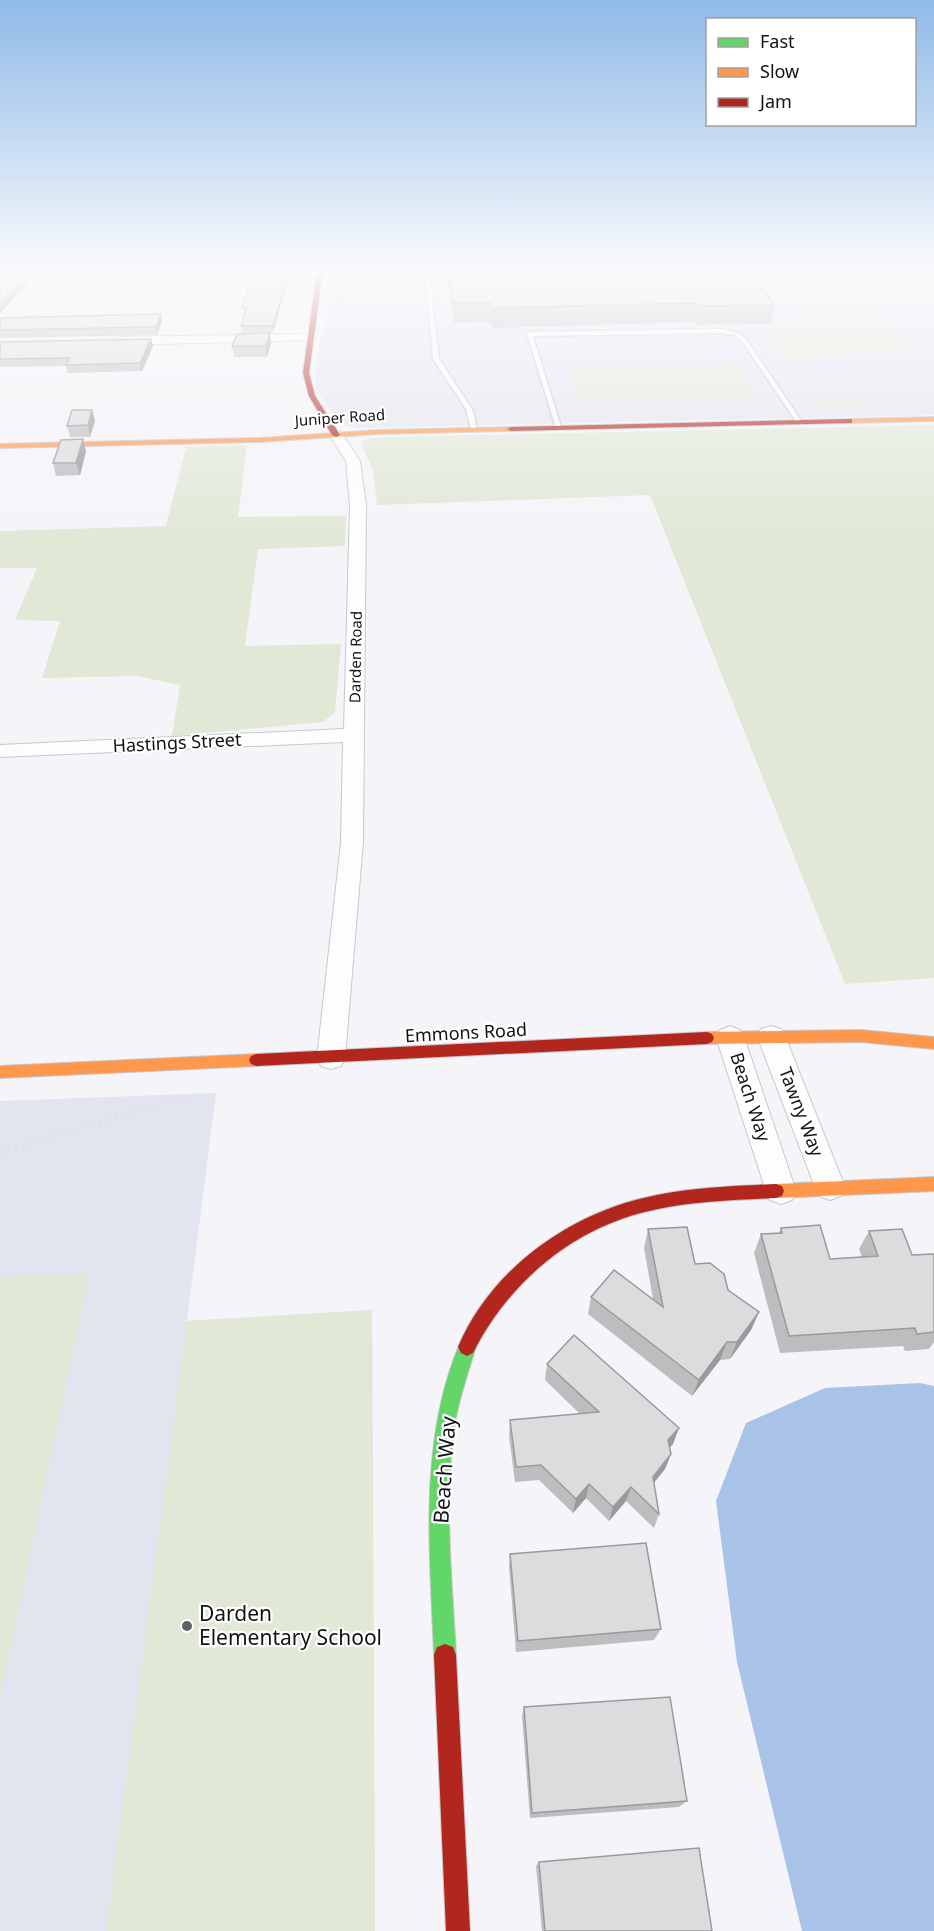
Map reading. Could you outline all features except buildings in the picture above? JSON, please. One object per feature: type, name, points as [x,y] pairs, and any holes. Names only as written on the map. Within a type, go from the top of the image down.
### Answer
[{"type":"street","name":"Darden Road","points":[[307,360],[308,387],[315,403],[352,461],[358,506],[352,843],[331,1058]]},
{"type":"street","points":[[288,438],[298,412],[306,373]]},
{"type":"street","name":"Juniper Road","points":[[0,446],[288,438],[474,429],[934,419]]},
{"type":"street","name":"Hastings Street","points":[[0,751],[354,735]]},
{"type":"street","name":"Tawny Way","points":[[771,1036],[830,1187]]},
{"type":"street","name":"Emmons Road","points":[[0,1072],[331,1058],[730,1037],[861,1036],[934,1043]]},
{"type":"street","name":"Beach Way","points":[[730,1037],[781,1191]]},
{"type":"street","name":"Beach Way","points":[[458,1931],[440,1519],[441,1452],[450,1401],[460,1363],[481,1321],[509,1283],[539,1255],[575,1231],[609,1215],[640,1205],[713,1196],[830,1187],[934,1184]]},
{"type":"lane","points":[[437,360],[442,372],[468,404],[473,416],[474,429]]},
{"type":"lane","points":[[538,360],[558,427]]},
{"type":"lane","points":[[757,360],[799,422]]},
{"type":"path","points":[[768,366],[934,364]]},
{"type":"path","points":[[0,1153],[191,1094]]},
{"type":"shaded area","points":[[317,360],[934,360],[934,415],[356,428],[338,423],[315,387]]},
{"type":"shaded area","name":"Darden Elementary School","points":[[216,1093],[187,1321],[372,1310],[375,1931],[0,1931],[0,1101]]},
{"type":"green space","points":[[736,364],[757,397],[579,401],[568,367]]},
{"type":"green space","points":[[859,398],[866,406],[819,407],[813,399]]},
{"type":"green space","points":[[934,425],[934,978],[845,984],[650,495],[377,505],[373,470],[362,446],[362,442],[368,439],[382,437]]},
{"type":"green space","points":[[247,445],[238,517],[346,516],[345,546],[258,549],[245,646],[341,644],[335,712],[323,722],[172,736],[180,685],[137,676],[42,678],[60,621],[15,620],[37,568],[0,568],[0,531],[166,526],[186,447]]},
{"type":"green space","points":[[89,1274],[0,1697],[0,1277]]},
{"type":"green space","points":[[372,1310],[375,1931],[106,1931],[187,1321]]},
{"type":"water","points":[[920,1383],[934,1386],[934,1931],[802,1931],[737,1662],[716,1501],[746,1423],[825,1388]]},
{"type":"traffic: fast","points":[[445,1655],[440,1538],[441,1460],[454,1384],[467,1347]]},
{"type":"traffic: slow","points":[[849,421],[934,419]]},
{"type":"traffic: slow","points":[[0,446],[260,440],[378,432],[511,429]]},
{"type":"traffic: slow","points":[[707,1038],[861,1036],[934,1043]]},
{"type":"traffic: slow","points":[[0,1072],[256,1060]]},
{"type":"traffic: slow","points":[[776,1191],[934,1184]]},
{"type":"traffic: jam","points":[[308,360],[306,373],[312,396],[336,435]]},
{"type":"traffic: jam","points":[[511,429],[849,421]]},
{"type":"traffic: jam","points":[[256,1060],[707,1038]]},
{"type":"traffic: jam","points":[[467,1347],[496,1298],[515,1277],[561,1241],[586,1227],[612,1215],[656,1202],[707,1195],[776,1191]]},
{"type":"traffic: jam","points":[[445,1655],[458,1931]]},
{"type":"place","name":"Darden Elementary School","points":[[187,1626]]}]
